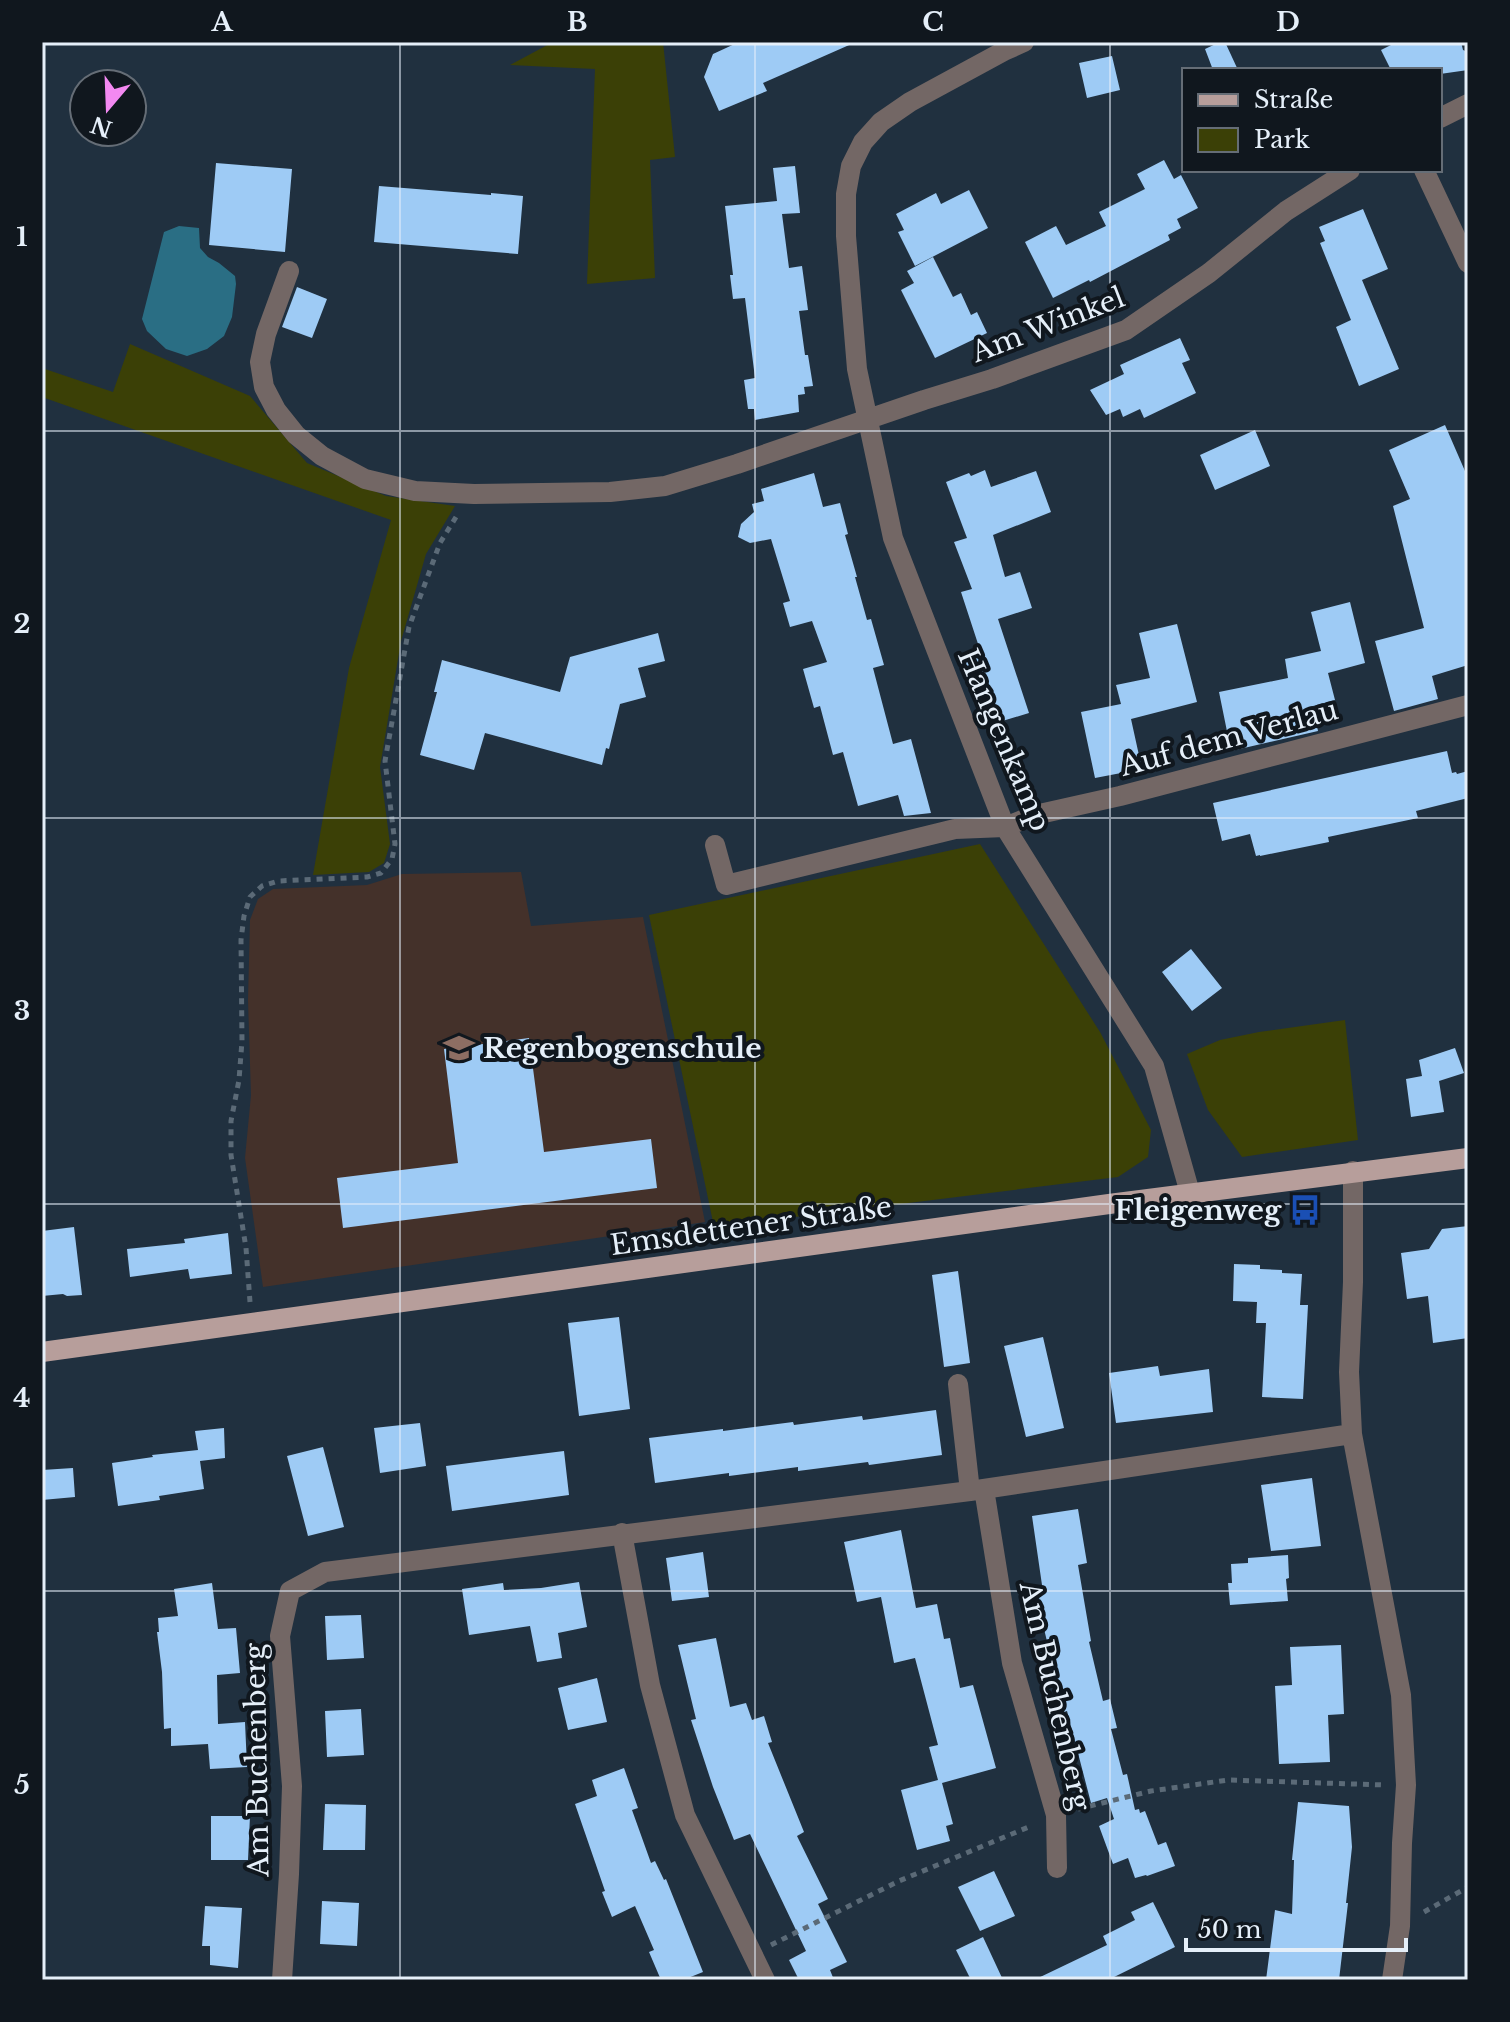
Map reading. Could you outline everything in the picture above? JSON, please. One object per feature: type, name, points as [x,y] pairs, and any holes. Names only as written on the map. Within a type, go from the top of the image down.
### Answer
[{"type":"main road","name":"Emsdettener Straße","points":[[42,1352],[1190,1193],[1468,1158]]},
{"type":"street","name":"Hangenkamp","points":[[1024,42],[910,102],[881,122],[863,142],[851,166],[846,194],[846,236],[857,369],[893,538],[1005,827],[1154,1066],[1190,1193]]},
{"type":"street","points":[[1442,117],[1468,104]]},
{"type":"street","name":"Am Winkel","points":[[869,419],[992,379],[1126,330],[1209,273],[1286,211],[1347,172]]},
{"type":"street","points":[[1425,172],[1468,263]]},
{"type":"street","points":[[289,271],[266,334],[260,362],[264,387],[276,410],[296,435],[322,456],[365,479],[415,491],[474,494],[610,492],[665,486],[869,419]]},
{"type":"street","name":"Auf dem Verlau","points":[[715,845],[726,885],[955,829],[1005,827],[1035,815],[1120,796],[1468,705]]},
{"type":"street","points":[[1353,1171],[1349,1372],[1352,1434],[1401,1695],[1406,1785],[1400,1926],[1392,1980]]},
{"type":"street","points":[[958,1384],[977,1490]]},
{"type":"street","name":"Am Buchenberg","points":[[282,1980],[292,1786],[280,1636],[290,1591],[325,1572],[977,1490],[1352,1434]]},
{"type":"street","name":"Am Buchenberg","points":[[977,1490],[1012,1663],[1056,1815],[1057,1868]]},
{"type":"street","points":[[622,1533],[650,1685],[685,1815],[765,1980]]},
{"type":"path","points":[[252,1324],[246,1248],[231,1155],[231,1121],[242,1041],[241,940],[244,916],[250,897],[262,886],[278,881],[367,877],[381,873],[392,859],[395,844],[385,761],[409,627],[440,543],[474,494]]},
{"type":"path","points":[[1400,1926],[1468,1887]]},
{"type":"shaded area","name":"Regenbogenschule","points":[[521,872],[531,926],[643,917],[705,1222],[263,1287],[245,1158],[251,1095],[248,1000],[250,920],[258,899],[273,889],[367,885],[402,874]]},
{"type":"green space","points":[[553,42],[663,42],[675,157],[650,160],[655,278],[587,284],[595,69],[510,65]]},
{"type":"green space","points":[[130,344],[250,396],[307,463],[386,496],[455,506],[426,554],[401,641],[380,767],[390,844],[384,863],[369,872],[313,875],[349,668],[391,520],[42,397],[42,368],[113,392]]},
{"type":"green space","points":[[980,844],[1100,1032],[1151,1130],[1148,1157],[1118,1177],[714,1227],[649,915]]},
{"type":"green space","points":[[1345,1020],[1358,1140],[1242,1157],[1208,1110],[1187,1054],[1220,1040]]},
{"type":"water","points":[[179,226],[199,228],[200,248],[235,276],[236,284],[232,317],[224,336],[207,349],[187,356],[166,349],[147,331],[142,319],[164,232]]},
{"type":"building","points":[[739,42],[856,42],[763,83],[767,91],[719,111],[704,77],[713,54]]},
{"type":"building","points":[[1225,42],[1237,68],[1212,68],[1205,49]]},
{"type":"building","points":[[1397,42],[1461,42],[1463,50],[1468,52],[1468,70],[1442,74],[1442,68],[1390,68],[1381,50]]},
{"type":"building","points":[[1112,56],[1120,90],[1087,98],[1079,63]]},
{"type":"building","points":[[1164,160],[1174,179],[1181,175],[1198,208],[1177,219],[1181,228],[1168,235],[1170,240],[1053,298],[1025,242],[1056,226],[1066,245],[1106,226],[1099,212],[1145,189],[1137,174]]},
{"type":"building","points":[[216,163],[292,169],[285,252],[209,245]]},
{"type":"building","points":[[795,166],[800,213],[782,214],[789,268],[802,266],[808,310],[799,311],[813,386],[804,387],[805,394],[798,395],[799,412],[755,420],[754,409],[748,409],[744,380],[755,378],[745,298],[733,299],[725,206],[777,201],[773,168]]},
{"type":"building","points":[[379,186],[523,196],[518,254],[374,242]]},
{"type":"building","points":[[969,190],[988,228],[915,266],[898,232],[904,230],[896,214],[936,193],[941,204]]},
{"type":"building","points":[[1363,209],[1388,269],[1362,280],[1399,369],[1359,386],[1336,327],[1351,320],[1320,243],[1325,241],[1319,227]]},
{"type":"building","points":[[933,257],[953,297],[961,293],[971,315],[977,312],[987,333],[935,358],[901,290],[914,283],[907,271]]},
{"type":"building","points":[[297,287],[327,299],[312,338],[282,327]]},
{"type":"building","points":[[1180,338],[1190,360],[1182,363],[1196,393],[1144,418],[1140,409],[1123,417],[1120,409],[1106,415],[1090,390],[1124,374],[1120,365]]},
{"type":"building","points":[[1445,425],[1468,478],[1468,665],[1432,676],[1438,699],[1394,711],[1375,641],[1424,628],[1393,506],[1410,499],[1389,450]]},
{"type":"building","points":[[1255,430],[1270,466],[1215,490],[1200,455]]},
{"type":"building","points":[[985,470],[991,487],[1036,471],[1051,512],[993,535],[1005,577],[1020,572],[1032,608],[998,619],[1029,713],[986,726],[964,658],[981,653],[961,592],[972,589],[954,542],[967,538],[946,482]]},
{"type":"building","points":[[814,473],[823,507],[840,503],[855,577],[884,665],[873,668],[893,744],[911,739],[931,813],[904,816],[898,795],[858,806],[843,752],[833,755],[820,706],[814,708],[803,669],[827,662],[812,621],[790,627],[783,603],[790,601],[771,539],[750,543],[738,537],[741,524],[754,512],[752,504],[764,501],[761,489]]},
{"type":"building","points":[[1350,602],[1365,663],[1328,673],[1335,700],[1313,706],[1318,731],[1231,751],[1219,692],[1288,678],[1285,659],[1321,651],[1311,612]]},
{"type":"building","points":[[1177,624],[1197,702],[1131,719],[1142,769],[1095,778],[1081,712],[1121,704],[1116,685],[1150,678],[1139,633]]},
{"type":"building","points":[[658,633],[665,661],[638,668],[646,697],[620,704],[602,765],[485,733],[474,770],[420,755],[442,660],[560,692],[570,657]]},
{"type":"building","points":[[1447,751],[1452,773],[1468,771],[1468,798],[1416,811],[1418,818],[1328,837],[1329,842],[1260,856],[1256,856],[1250,834],[1222,841],[1213,803]]},
{"type":"building","points":[[1191,949],[1222,988],[1192,1011],[1162,972]]},
{"type":"building","points":[[529,1038],[544,1152],[651,1139],[657,1188],[343,1228],[337,1178],[458,1163],[444,1049]]},
{"type":"building","points":[[1455,1048],[1464,1073],[1439,1081],[1444,1112],[1411,1117],[1406,1079],[1422,1076],[1419,1060]]},
{"type":"building","points":[[1468,1226],[1468,1338],[1433,1343],[1428,1296],[1407,1299],[1401,1253],[1429,1249],[1442,1229]]},
{"type":"building","points":[[74,1227],[82,1295],[42,1296],[42,1231]]},
{"type":"building","points":[[228,1233],[232,1274],[190,1279],[188,1269],[130,1277],[127,1249],[185,1243],[184,1239]]},
{"type":"building","points":[[1234,1264],[1260,1265],[1260,1269],[1302,1274],[1300,1305],[1308,1305],[1303,1399],[1262,1397],[1266,1323],[1256,1323],[1257,1302],[1233,1301]]},
{"type":"building","points":[[958,1271],[970,1363],[944,1367],[932,1275]]},
{"type":"building","points":[[619,1317],[630,1409],[579,1416],[568,1323]]},
{"type":"building","points":[[1043,1337],[1064,1428],[1026,1437],[1004,1346]]},
{"type":"building","points":[[1158,1366],[1160,1376],[1209,1369],[1213,1412],[1116,1423],[1109,1373]]},
{"type":"building","points":[[936,1410],[942,1455],[869,1465],[868,1462],[798,1471],[798,1467],[655,1483],[649,1438],[862,1416],[863,1420]]},
{"type":"building","points":[[420,1423],[426,1466],[380,1473],[374,1428]]},
{"type":"building","points":[[224,1428],[225,1458],[200,1461],[204,1489],[118,1506],[112,1463],[198,1450],[195,1431]]},
{"type":"building","points":[[323,1447],[344,1527],[308,1536],[287,1456]]},
{"type":"building","points":[[564,1451],[569,1495],[452,1511],[446,1466]]},
{"type":"building","points":[[73,1468],[75,1497],[42,1500],[42,1470]]},
{"type":"building","points":[[1312,1478],[1321,1546],[1271,1551],[1261,1485]]},
{"type":"building","points":[[1078,1509],[1087,1563],[1078,1565],[1089,1642],[1103,1701],[1110,1699],[1117,1728],[1111,1729],[1123,1775],[1127,1774],[1135,1810],[1139,1809],[1140,1813],[1145,1811],[1158,1845],[1166,1842],[1175,1866],[1147,1876],[1135,1878],[1128,1858],[1113,1864],[1099,1826],[1114,1819],[1107,1798],[1091,1803],[1045,1633],[1037,1585],[1042,1585],[1032,1516]]},
{"type":"building","points":[[901,1530],[916,1608],[937,1604],[944,1639],[950,1638],[960,1688],[973,1685],[996,1768],[942,1783],[953,1824],[946,1826],[950,1841],[917,1850],[901,1790],[938,1780],[929,1747],[938,1745],[915,1658],[894,1663],[881,1597],[857,1602],[844,1542]]},
{"type":"building","points":[[703,1552],[709,1597],[672,1601],[666,1558]]},
{"type":"building","points":[[1288,1555],[1288,1601],[1230,1605],[1228,1583],[1232,1583],[1231,1564],[1248,1563],[1248,1558]]},
{"type":"building","points":[[579,1582],[587,1627],[558,1633],[562,1658],[537,1662],[530,1626],[469,1635],[462,1589],[503,1583],[504,1590],[541,1588]]},
{"type":"building","points":[[212,1583],[218,1629],[236,1628],[240,1673],[217,1675],[218,1724],[245,1722],[247,1767],[210,1769],[208,1744],[171,1746],[171,1728],[164,1729],[158,1618],[178,1616],[174,1589]]},
{"type":"building","points":[[361,1615],[364,1658],[327,1660],[325,1616]]},
{"type":"building","points":[[716,1638],[730,1707],[746,1703],[752,1720],[764,1716],[772,1742],[768,1743],[804,1832],[797,1836],[828,1899],[818,1904],[847,1962],[830,1970],[834,1980],[799,1980],[789,1960],[806,1951],[750,1834],[734,1840],[713,1787],[691,1720],[696,1719],[678,1645]]},
{"type":"building","points":[[1341,1645],[1344,1714],[1328,1715],[1330,1762],[1279,1764],[1275,1686],[1292,1685],[1290,1647]]},
{"type":"building","points":[[597,1678],[607,1722],[568,1730],[558,1688]]},
{"type":"building","points":[[361,1709],[364,1755],[327,1757],[325,1711]]},
{"type":"building","points":[[624,1768],[638,1808],[632,1810],[651,1863],[655,1861],[666,1879],[703,1972],[683,1980],[661,1980],[649,1952],[654,1950],[635,1906],[612,1917],[575,1804],[597,1796],[592,1780]]},
{"type":"building","points":[[1298,1802],[1349,1806],[1352,1847],[1339,1980],[1266,1980],[1275,1910],[1292,1914],[1292,1860]]},
{"type":"building","points":[[325,1804],[366,1805],[365,1850],[323,1850]]},
{"type":"building","points":[[211,1816],[250,1816],[248,1860],[211,1860]]},
{"type":"building","points":[[994,1871],[1015,1916],[980,1931],[958,1887]]},
{"type":"building","points":[[322,1901],[359,1903],[357,1946],[320,1944]]},
{"type":"building","points":[[1153,1902],[1175,1947],[1108,1980],[1034,1980],[1107,1945],[1103,1936],[1135,1920],[1131,1912]]},
{"type":"building","points":[[205,1906],[242,1908],[238,1968],[210,1965],[210,1946],[202,1946]]},
{"type":"building","points":[[983,1937],[1003,1980],[971,1980],[956,1950]]},
{"type":"place","name":"Regenbogenschule","points":[[459,1048]]},
{"type":"place","name":"Fleigenweg","points":[[1305,1210]]}]
